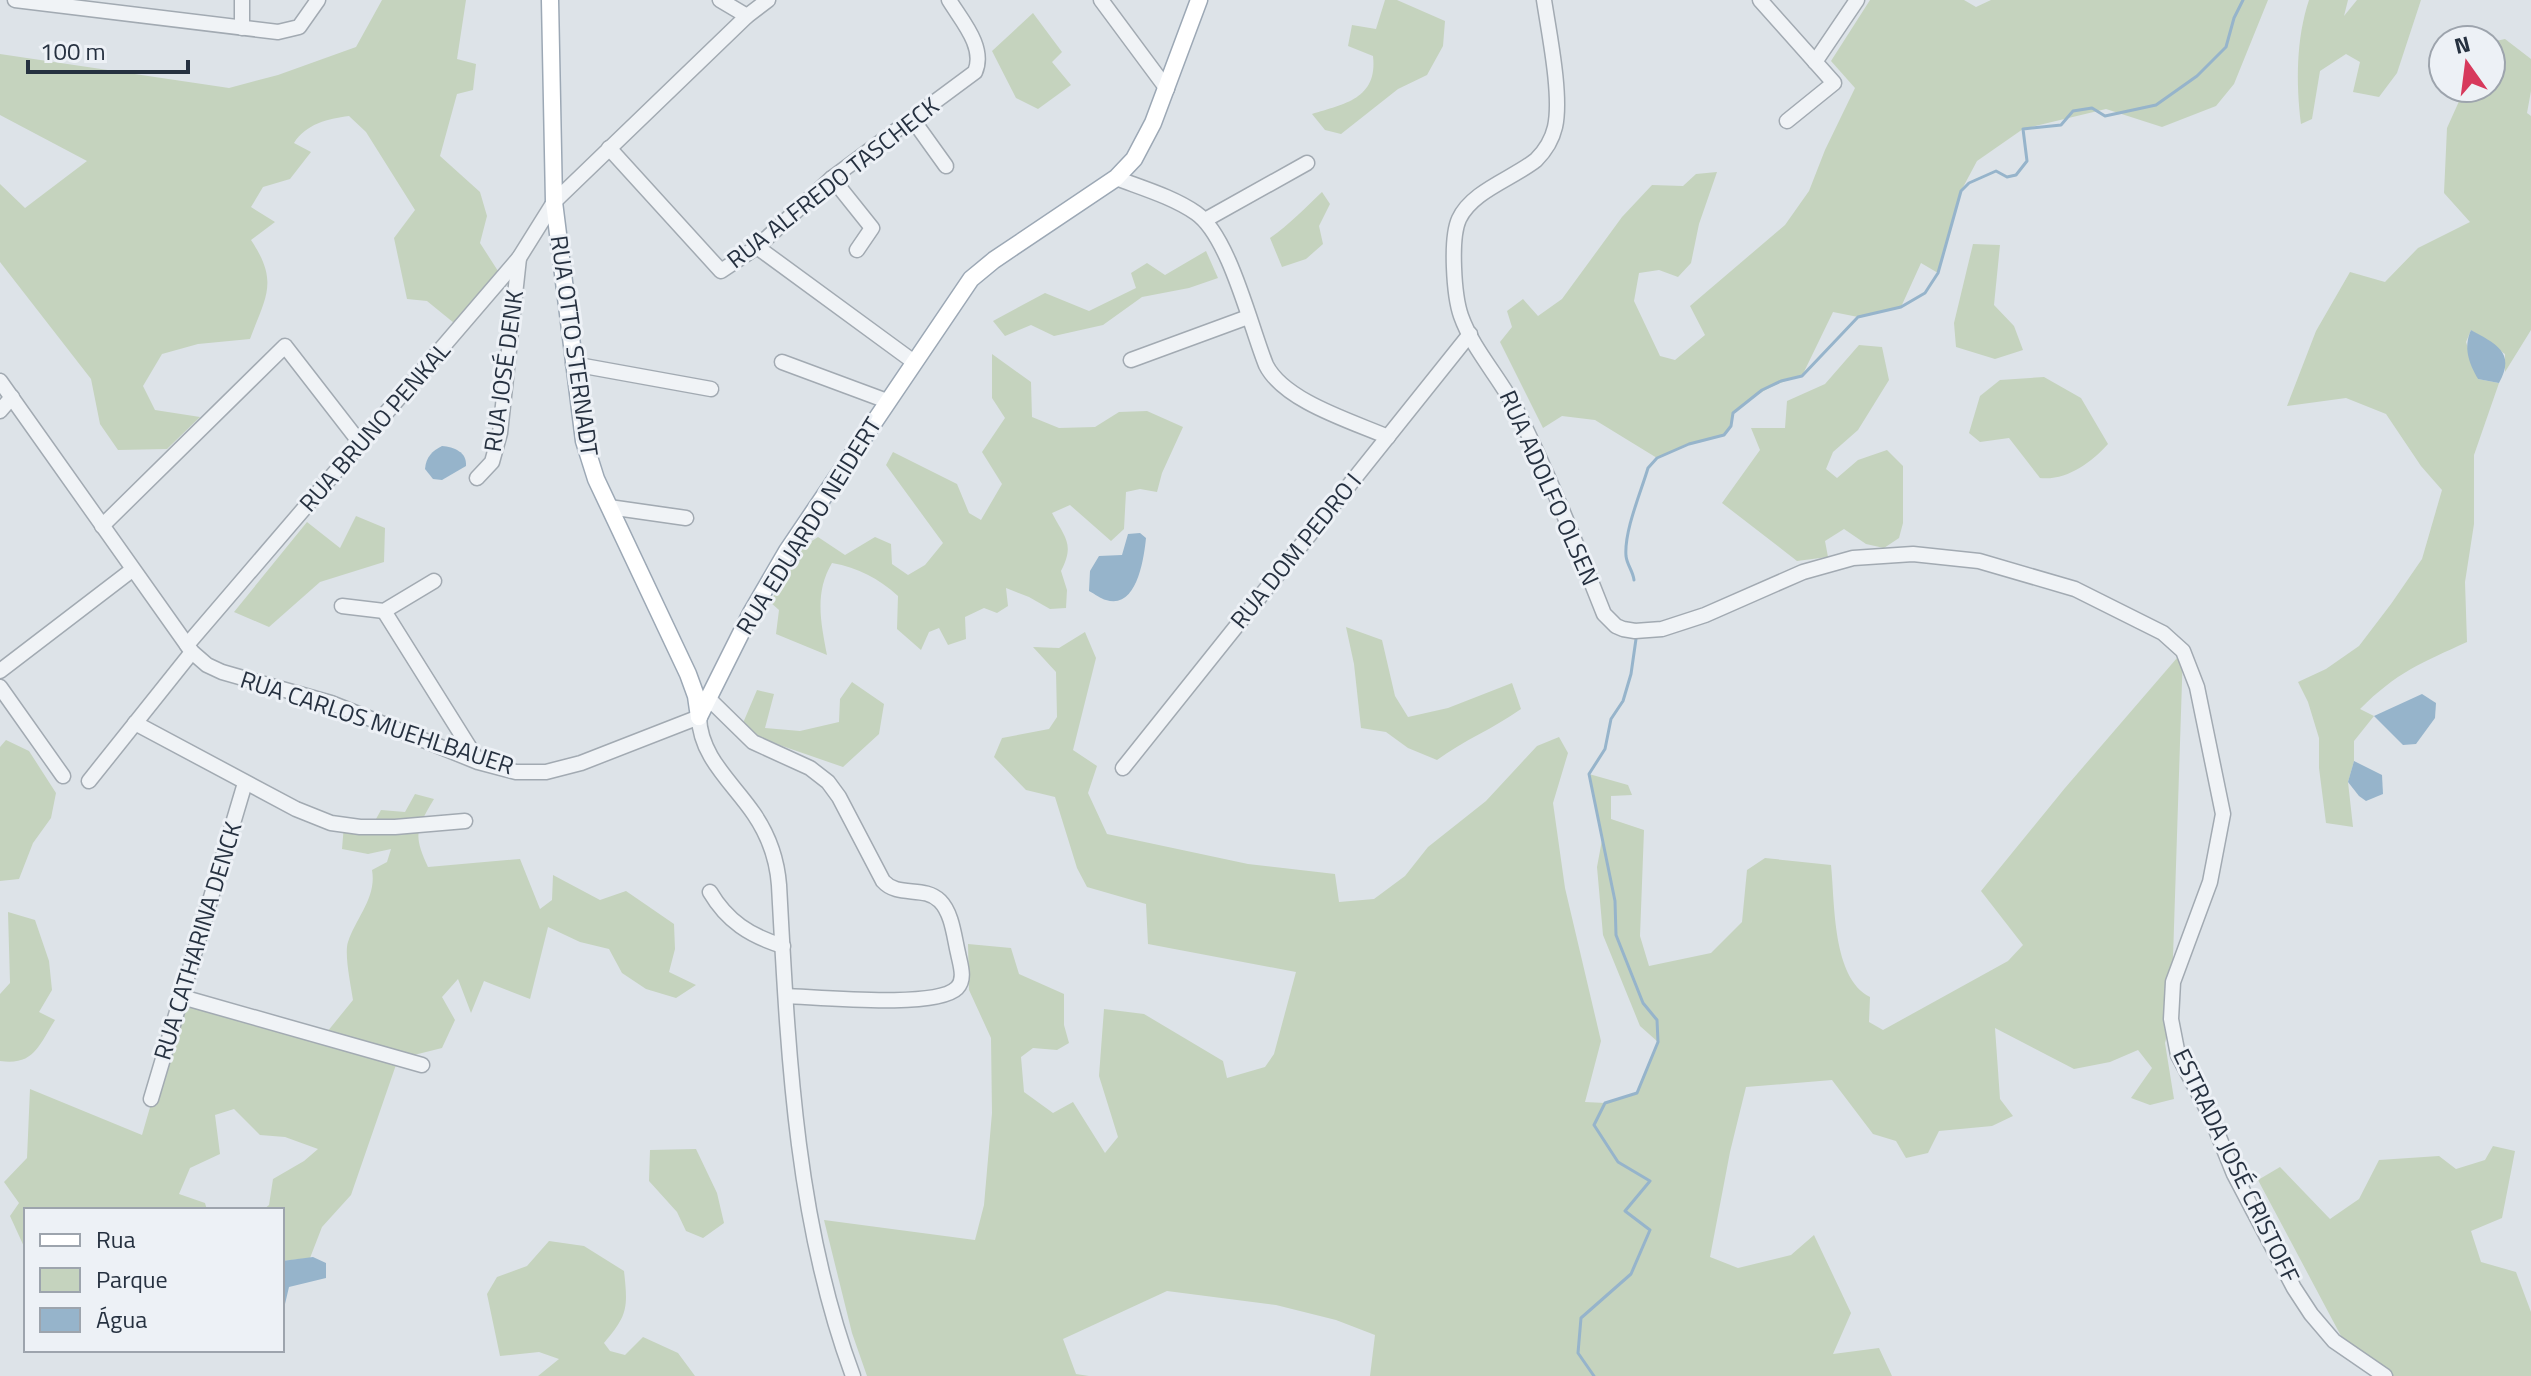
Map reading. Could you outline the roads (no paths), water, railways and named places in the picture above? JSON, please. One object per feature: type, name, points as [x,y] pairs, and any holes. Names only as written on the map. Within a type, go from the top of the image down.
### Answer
[{"type":"main road","name":"RUA OTTO STERNADT","points":[[550,0],[554,202],[573,364],[588,456],[688,674],[699,717]]},
{"type":"main road","name":"RUA EDUARDO NEIDERT","points":[[699,717],[769,580],[963,289],[981,270],[1116,178],[1140,149],[1167,89],[1199,0]]},
{"type":"street","points":[[15,0],[142,8],[278,32],[292,31],[306,21],[318,0]]},
{"type":"street","points":[[242,0],[242,28]]},
{"type":"street","points":[[720,0],[747,16]]},
{"type":"street","name":"RUA BRUNO PENKAL","points":[[89,781],[189,648],[519,258],[554,202],[747,16],[768,0]]},
{"type":"street","name":"RUA ALFREDO TASCHECK","points":[[609,148],[721,271],[757,247],[832,178],[975,72],[979,64],[974,41],[949,0]]},
{"type":"street","points":[[1101,0],[1167,89]]},
{"type":"street","points":[[1760,0],[1834,83],[1787,121]]},
{"type":"street","points":[[1815,62],[1857,0]]},
{"type":"street","name":"RUA ADOLFO OLSEN","points":[[1545,1],[1556,123],[1549,144],[1536,160],[1473,201],[1458,220],[1454,254],[1457,301],[1470,334],[1527,431],[1599,602]]},
{"type":"street","points":[[913,120],[946,166]]},
{"type":"street","points":[[1205,220],[1307,163]]},
{"type":"street","points":[[832,178],[872,228],[857,250]]},
{"type":"street","points":[[1116,178],[1185,207],[1205,220],[1226,257],[1266,365],[1277,382],[1315,405],[1388,437]]},
{"type":"street","points":[[757,247],[914,362]]},
{"type":"street","name":"RUA JOSÉ DENK","points":[[477,478],[492,462],[500,433],[519,258]]},
{"type":"street","points":[[1131,360],[1248,317]]},
{"type":"street","name":"RUA DOM PEDRO I","points":[[1123,768],[1470,334]]},
{"type":"street","points":[[102,526],[285,346],[361,444]]},
{"type":"street","points":[[782,362],[887,401]]},
{"type":"street","points":[[573,364],[711,389]]},
{"type":"street","name":"RUA CARLOS MUEHLBAUER","points":[[0,381],[132,570],[189,648],[207,665],[331,703],[478,762],[516,772],[546,772],[581,763],[699,717]]},
{"type":"street","points":[[0,411],[12,397]]},
{"type":"street","points":[[609,507],[686,518]]},
{"type":"street","name":"ESTRADA JOSÉ CRISTOFF","points":[[1599,602],[1604,614],[1616,626],[1635,631],[1662,629],[1705,615],[1803,572],[1853,558],[1913,554],[1979,561],[2075,589],[2163,633],[2183,651],[2197,687],[2223,814],[2210,882],[2173,982],[2171,1019],[2178,1055],[2210,1115],[2234,1174],[2294,1288],[2334,1341],[2385,1376]]},
{"type":"street","points":[[0,671],[132,570]]},
{"type":"street","points":[[342,606],[384,611],[434,581]]},
{"type":"street","points":[[384,611],[478,762]]},
{"type":"street","points":[[0,687],[63,776]]},
{"type":"street","points":[[708,698],[753,742],[810,768],[828,782],[887,886],[939,899],[947,912],[961,967],[959,986],[940,997],[919,1000],[786,996]]},
{"type":"street","points":[[699,717],[699,732],[708,754],[756,817],[774,855],[779,885],[797,1136],[805,1188],[836,1321],[853,1376]]},
{"type":"street","points":[[135,723],[306,814],[344,825],[395,827],[465,821]]},
{"type":"street","name":"RUA CATHARINA DENCK","points":[[151,1099],[245,783]]},
{"type":"street","points":[[710,892],[723,911],[746,932],[783,946]]},
{"type":"street","points":[[182,997],[422,1065]]},
{"type":"water","points":[[2471,330],[2495,344],[2504,356],[2504,372],[2499,383],[2478,379],[2467,349]]},
{"type":"water","points":[[442,446],[459,451],[466,466],[442,480],[433,479],[425,469],[426,465],[430,455]]},
{"type":"water","points":[[1140,533],[1146,538],[1145,547],[1141,569],[1132,590],[1117,601],[1104,599],[1089,591],[1090,571],[1099,556],[1122,555],[1128,534]]},
{"type":"water","points":[[2422,694],[2436,703],[2435,718],[2416,744],[2403,745],[2374,716]]},
{"type":"water","points":[[2354,761],[2382,775],[2383,794],[2366,801],[2359,796],[2348,782]]},
{"type":"water","points":[[313,1257],[326,1263],[326,1278],[289,1287],[284,1304],[284,1261]]},
{"type":"waterway","points":[[1634,580],[1626,556],[1628,535],[1648,468],[1657,458],[1689,444],[1724,435],[1731,426],[1733,413],[1762,390],[1802,376],[1858,317],[1901,307],[1925,293],[1938,273],[1961,191],[1969,183],[1996,171],[2007,177],[2016,175],[2027,161],[2023,129],[2061,125],[2073,111],[2092,108],[2105,116],[2156,105],[2197,76],[2226,47],[2243,0]]},
{"type":"waterway","points":[[1594,1376],[1578,1353],[1581,1318],[1631,1274],[1650,1230],[1625,1211],[1650,1181],[1618,1162],[1594,1125],[1605,1103],[1637,1093],[1658,1042],[1657,1020],[1643,1003],[1616,935],[1615,901],[1589,774],[1605,749],[1611,719],[1623,701],[1636,639]]}]
